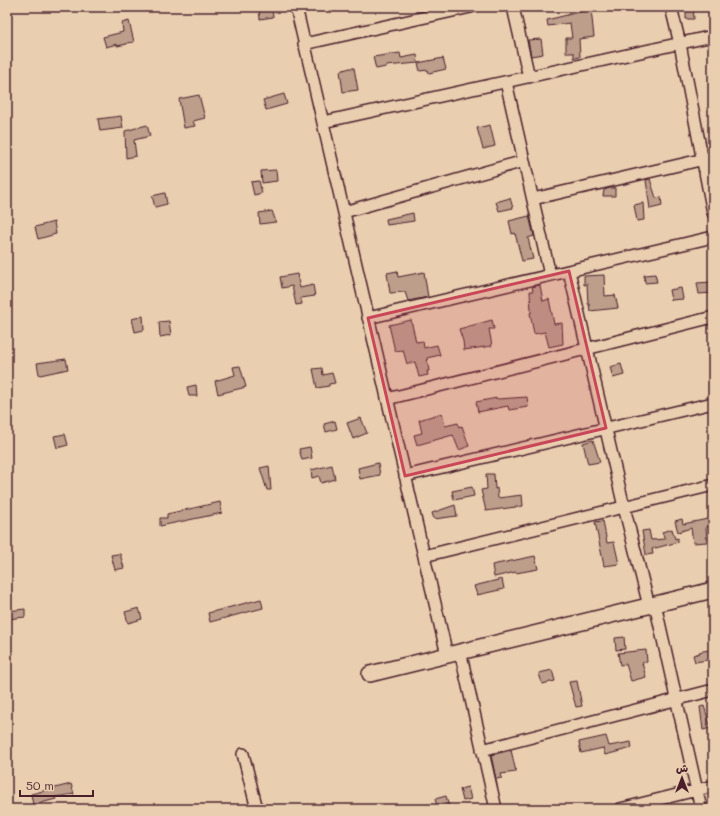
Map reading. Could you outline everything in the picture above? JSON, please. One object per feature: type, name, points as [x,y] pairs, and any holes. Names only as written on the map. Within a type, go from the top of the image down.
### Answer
[{"type":"street","points":[[296,7],[424,556],[482,750],[496,809]]},
{"type":"street","points":[[304,44],[471,7]]},
{"type":"street","points":[[513,7],[529,77]]},
{"type":"street","points":[[671,7],[708,159],[713,213]]},
{"type":"street","points":[[323,122],[713,36]]},
{"type":"street","points":[[506,82],[550,275]]},
{"type":"street","points":[[533,199],[708,159]]},
{"type":"street","points":[[344,212],[524,161]]},
{"type":"street","points":[[368,318],[713,237]]},
{"type":"street","points":[[569,271],[624,507],[677,699],[701,809]]},
{"type":"street","points":[[387,399],[713,317]]},
{"type":"street","points":[[405,476],[713,403]]},
{"type":"street","points":[[424,556],[713,486]]},
{"type":"street","points":[[370,674],[713,590]]},
{"type":"street","points":[[482,750],[713,690]]},
{"type":"street","points":[[243,754],[257,809]]},
{"type":"street","points":[[620,809],[713,786]]},
{"type":"highlighted area","points":[[569,271],[606,428],[405,476],[368,318]]},
{"type":"building","points":[[686,7],[693,7],[694,19],[686,19]]},
{"type":"building","points":[[272,8],[273,17],[260,19],[259,10]]},
{"type":"building","points":[[591,9],[594,37],[579,39],[580,57],[574,58],[574,53],[566,53],[566,38],[572,38],[570,23],[548,26],[547,20]]},
{"type":"building","points":[[129,21],[134,42],[106,47],[103,37],[123,32],[122,23]]},
{"type":"building","points":[[541,39],[543,54],[531,56],[528,40]]},
{"type":"building","points":[[400,53],[401,58],[417,55],[418,63],[386,66],[376,69],[373,57]]},
{"type":"building","points":[[443,58],[446,69],[429,73],[428,70],[420,71],[418,63]]},
{"type":"building","points":[[354,68],[358,90],[343,92],[340,71]]},
{"type":"building","points":[[284,94],[287,104],[266,110],[263,100]]},
{"type":"building","points":[[199,95],[205,118],[193,121],[195,126],[184,128],[179,99]]},
{"type":"building","points":[[121,116],[123,128],[100,131],[98,119]]},
{"type":"building","points":[[147,125],[150,136],[134,140],[136,156],[126,158],[125,131]]},
{"type":"building","points":[[490,125],[495,146],[483,149],[477,128]]},
{"type":"building","points":[[276,170],[277,181],[262,183],[261,171]]},
{"type":"building","points":[[650,179],[656,198],[661,197],[662,206],[650,209],[646,180]]},
{"type":"building","points":[[259,181],[262,193],[254,195],[251,182]]},
{"type":"building","points":[[615,188],[615,196],[603,196],[604,190]]},
{"type":"building","points":[[165,193],[167,204],[155,207],[152,196]]},
{"type":"building","points":[[510,198],[513,208],[499,211],[496,202]]},
{"type":"building","points":[[643,203],[644,220],[637,221],[634,205]]},
{"type":"building","points":[[272,211],[276,222],[260,224],[259,213]]},
{"type":"building","points":[[413,213],[414,221],[387,225],[386,219]]},
{"type":"building","points":[[529,216],[534,236],[528,238],[533,259],[522,261],[515,233],[512,234],[509,221]]},
{"type":"building","points":[[54,222],[56,234],[38,239],[35,227]]},
{"type":"building","points":[[397,271],[398,277],[424,272],[428,297],[408,301],[405,292],[390,293],[387,273]]},
{"type":"building","points":[[297,274],[300,288],[313,285],[315,296],[301,298],[302,304],[296,305],[292,286],[282,288],[280,277]]},
{"type":"building","points":[[655,274],[657,282],[645,283],[644,275]]},
{"type":"building","points":[[604,275],[605,296],[615,295],[618,308],[590,311],[588,304],[587,284],[584,285],[584,276]]},
{"type":"building","points":[[711,282],[712,293],[699,294],[697,283]]},
{"type":"building","points":[[540,285],[543,301],[549,299],[554,324],[562,323],[563,344],[549,347],[545,332],[534,334],[530,313],[530,291],[533,291],[532,287]]},
{"type":"building","points":[[681,288],[683,299],[671,300],[669,290]]},
{"type":"building","points":[[143,316],[144,330],[135,332],[132,319]]},
{"type":"building","points":[[411,320],[416,342],[423,341],[424,348],[437,345],[440,355],[427,358],[429,371],[427,371],[428,375],[419,377],[415,362],[407,364],[403,350],[395,351],[389,325]]},
{"type":"building","points":[[492,320],[494,329],[489,329],[492,346],[464,350],[459,329]]},
{"type":"building","points":[[169,321],[171,335],[160,337],[159,322]]},
{"type":"building","points":[[66,359],[68,369],[39,374],[37,363]]},
{"type":"building","points":[[621,364],[624,375],[613,378],[610,367]]},
{"type":"building","points":[[240,366],[246,387],[218,394],[215,381],[235,375],[233,367]]},
{"type":"building","points":[[322,368],[323,375],[332,373],[335,383],[329,384],[329,386],[317,388],[313,369]]},
{"type":"building","points":[[196,385],[197,396],[189,396],[187,387]]},
{"type":"building","points":[[527,397],[528,407],[509,410],[508,406],[478,412],[476,402],[497,398]]},
{"type":"building","points":[[442,413],[445,426],[458,423],[459,427],[462,426],[469,446],[459,450],[453,435],[417,445],[414,435],[422,433],[419,420]]},
{"type":"building","points":[[361,418],[367,433],[353,439],[347,423]]},
{"type":"building","points":[[335,421],[337,429],[326,432],[324,424]]},
{"type":"building","points":[[65,434],[68,445],[57,448],[54,436]]},
{"type":"building","points":[[593,440],[600,462],[588,464],[583,443]]},
{"type":"building","points":[[310,447],[312,458],[302,460],[299,449]]},
{"type":"building","points":[[378,463],[380,475],[360,479],[358,468]]},
{"type":"building","points":[[332,465],[335,479],[321,483],[319,476],[312,478],[311,470]]},
{"type":"building","points":[[269,466],[271,490],[267,490],[260,468]]},
{"type":"building","points":[[486,474],[494,474],[495,489],[497,488],[498,498],[522,495],[523,506],[486,511],[481,490],[487,489]]},
{"type":"building","points":[[472,487],[474,496],[454,500],[452,491]]},
{"type":"building","points":[[220,502],[222,513],[160,526],[160,518],[167,518],[167,514]]},
{"type":"building","points":[[455,505],[457,516],[434,519],[432,513]]},
{"type":"building","points":[[713,518],[713,526],[706,527],[707,542],[693,543],[691,528],[678,532],[675,521],[682,519],[683,524]]},
{"type":"building","points":[[603,521],[607,543],[614,542],[619,564],[604,566],[595,522]]},
{"type":"building","points":[[672,529],[675,539],[678,538],[678,542],[652,549],[653,554],[646,555],[642,531],[649,530],[651,540],[665,539],[662,532]]},
{"type":"building","points":[[120,554],[124,568],[115,570],[111,555]]},
{"type":"building","points":[[535,556],[538,569],[494,577],[492,565]]},
{"type":"building","points":[[502,579],[504,589],[477,595],[474,586]]},
{"type":"building","points":[[261,599],[263,608],[210,622],[208,613]]},
{"type":"building","points":[[139,608],[142,619],[128,623],[125,612]]},
{"type":"building","points":[[25,609],[25,617],[7,619],[7,611]]},
{"type":"building","points":[[624,637],[625,649],[616,650],[615,638]]},
{"type":"building","points":[[713,649],[713,659],[695,662],[693,655]]},
{"type":"building","points":[[646,650],[647,662],[642,663],[646,677],[631,681],[626,664],[620,665],[618,653]]},
{"type":"building","points":[[552,670],[555,681],[542,684],[539,673]]},
{"type":"building","points":[[577,681],[582,706],[576,707],[569,682]]},
{"type":"building","points":[[704,706],[711,728],[703,730],[700,707]]},
{"type":"building","points":[[606,736],[609,746],[631,742],[632,748],[605,755],[603,748],[581,753],[579,742]]},
{"type":"building","points":[[511,750],[516,772],[501,774],[502,778],[496,779],[491,755]]},
{"type":"building","points":[[71,784],[74,794],[55,797],[56,799],[33,805],[31,794]]},
{"type":"building","points":[[468,787],[471,799],[463,801],[460,789]]},
{"type":"building","points":[[446,796],[449,807],[438,809],[435,799]]}]
